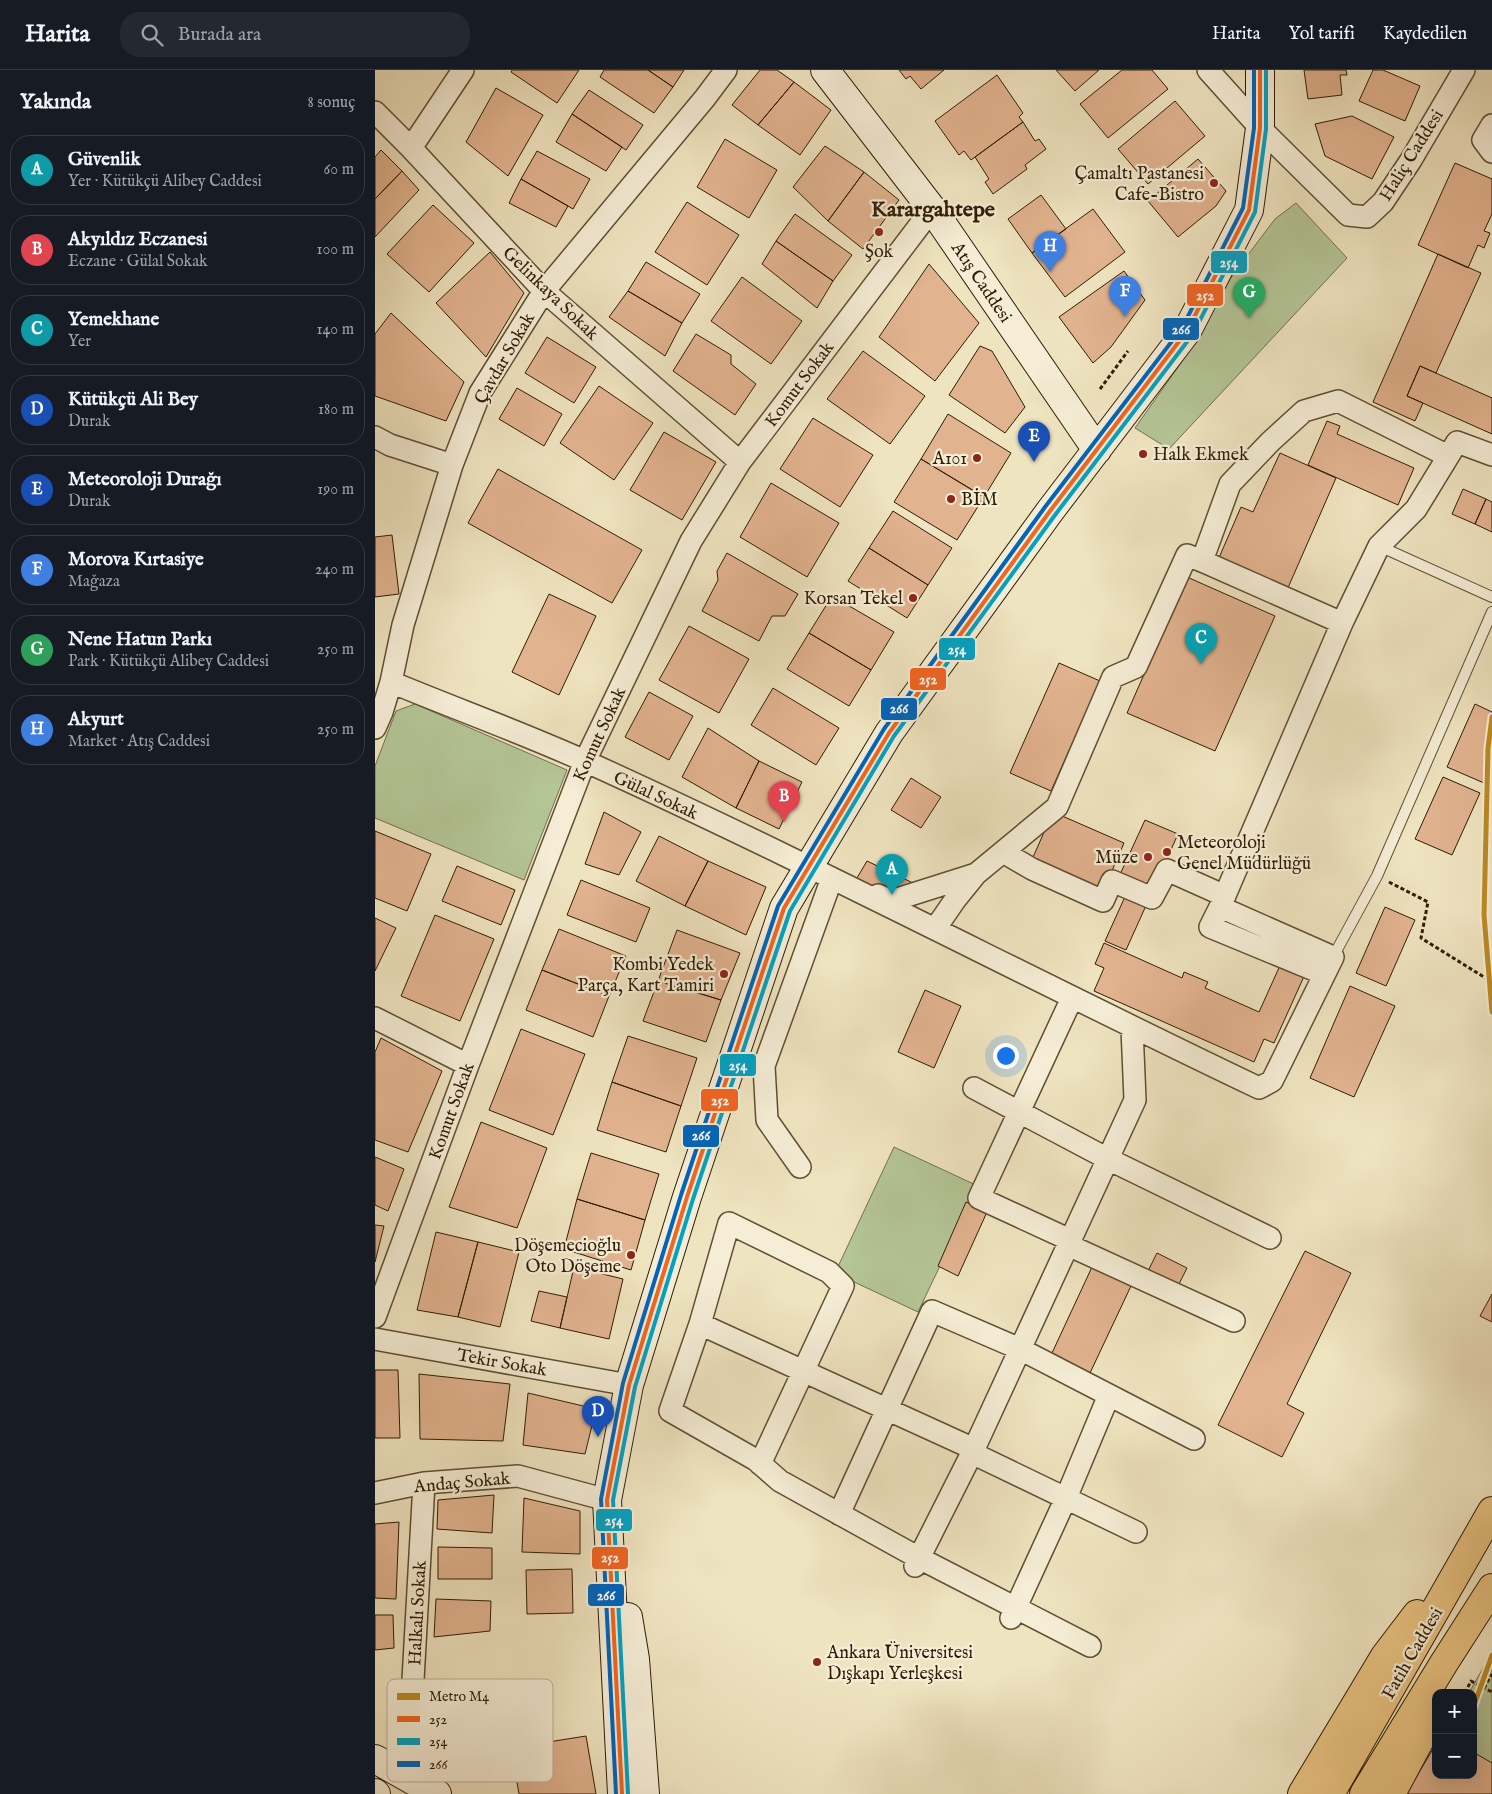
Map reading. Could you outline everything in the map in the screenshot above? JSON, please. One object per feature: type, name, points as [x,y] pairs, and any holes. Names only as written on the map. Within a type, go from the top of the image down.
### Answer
[{"type":"main road","name":"Atış Caddesi","points":[[825,70],[932,209],[1097,450]]},
{"type":"main road","points":[[622,1794],[607,1500],[629,1385],[687,1197],[784,908],[821,873],[889,733],[1051,510],[1187,331],[1249,210],[1260,128],[1260,70]]},
{"type":"main road","points":[[607,1500],[635,1659],[645,1794]]},
{"type":"main road","points":[[1302,1794],[1385,1656],[1488,1518]]},
{"type":"main road","name":"Fatih Caddesi","points":[[1330,1794],[1488,1518]]},
{"type":"main road","name":"Fatih Caddesi","points":[[1364,1794],[1379,1767],[1492,1588]]},
{"type":"main road","points":[[1447,1689],[1492,1594]]},
{"type":"main road","points":[[1391,1794],[1432,1717]]},
{"type":"main road","points":[[375,1759],[387,1766]]},
{"type":"main road","points":[[415,1782],[437,1794]]},
{"type":"street","points":[[411,148],[463,70]]},
{"type":"street","name":"Çavdar Sokak","points":[[377,717],[391,682],[403,625],[452,465],[481,394],[544,292],[705,98],[726,70]]},
{"type":"street","points":[[1208,70],[1260,128]]},
{"type":"street","name":"Haliç Caddesi","points":[[1260,128],[1348,215],[1367,217],[1383,202],[1397,181],[1464,70]]},
{"type":"street","name":"Gelinkaya Sokak","points":[[375,112],[411,148],[544,292],[740,462]]},
{"type":"street","points":[[1492,125],[1483,140],[1492,152]]},
{"type":"street","name":"Komut Sokak","points":[[375,1317],[468,1065],[585,761],[691,541],[740,462],[932,209]]},
{"type":"street","points":[[1202,561],[1230,484],[1270,442],[1304,411],[1338,401],[1448,456]]},
{"type":"street","points":[[375,437],[391,445],[452,465]]},
{"type":"street","points":[[1328,966],[1210,926],[1223,902],[1342,622],[1379,546],[1416,509],[1457,442],[1492,455]]},
{"type":"street","points":[[935,929],[976,874],[1057,807],[1113,677],[1136,667],[1187,554],[1342,622]]},
{"type":"street","name":"Gülal Sokak","points":[[391,682],[585,761],[821,873],[1132,1028],[1259,1088],[1273,1081],[1328,966]]},
{"type":"street","points":[[1003,852],[1032,868],[1103,900],[1113,881],[1152,898],[1167,870],[1328,966]]},
{"type":"street","points":[[800,1167],[767,1120],[764,1066],[821,873]]},
{"type":"street","points":[[860,886],[891,901],[976,874]]},
{"type":"street","points":[[1072,998],[979,1198],[1234,1321]]},
{"type":"street","points":[[375,1018],[468,1065]]},
{"type":"street","points":[[917,1562],[973,1451],[1135,1100],[1132,1028]]},
{"type":"street","points":[[973,1088],[1108,1159],[1270,1238]]},
{"type":"street","points":[[760,1464],[843,1286],[829,1272],[729,1223],[700,1324],[671,1411],[760,1464],[780,1481],[839,1514],[917,1562],[1013,1613],[1090,1646]]},
{"type":"street","points":[[839,1514],[932,1311],[1020,1348],[1194,1439]]},
{"type":"street","points":[[700,1324],[887,1409],[1136,1532]]},
{"type":"street","name":"Tekir Sokak","points":[[375,1339],[629,1385]]},
{"type":"street","points":[[1013,1613],[1109,1395]]},
{"type":"street","name":"Andaç Sokak","points":[[375,1493],[424,1483],[518,1476],[607,1500]]},
{"type":"street","name":"Halkalı Sokak","points":[[413,1679],[424,1483]]},
{"type":"lane","points":[[1379,546],[1492,597]]},
{"type":"lane","points":[[1328,966],[1377,876],[1492,612]]},
{"type":"path","points":[[1100,389],[1128,351]]},
{"type":"path","points":[[1377,876],[1428,902],[1421,938],[1492,982]]},
{"type":"path","points":[[1484,1688],[1492,1674]]},
{"type":"path","points":[[1467,1689],[1471,1681],[1492,1692]]},
{"type":"green space","points":[[1296,203],[1347,258],[1169,449],[1135,428],[1183,360],[1232,276],[1275,219]]},
{"type":"green space","points":[[415,704],[567,770],[524,880],[375,818],[375,766],[396,711]]},
{"type":"green space","points":[[894,1147],[978,1186],[918,1312],[835,1273]]},
{"type":"green space","points":[[1492,1652],[1492,1794],[1411,1794],[1432,1778],[1477,1779],[1477,1689],[1471,1689]]},
{"type":"building","points":[[512,70],[579,70],[557,103],[511,72]]},
{"type":"building","points":[[604,70],[648,70],[673,87],[654,113],[600,77]]},
{"type":"building","points":[[648,70],[684,70],[673,87]]},
{"type":"building","points":[[760,70],[777,70],[794,82],[758,125],[732,105]]},
{"type":"building","points":[[899,70],[944,70],[921,89],[910,76],[906,79]]},
{"type":"building","points":[[1056,70],[1099,70],[1075,91]]},
{"type":"building","points":[[1122,70],[1152,70],[1168,89],[1108,138],[1080,104]]},
{"type":"building","points":[[1304,70],[1346,70],[1347,75],[1340,75],[1342,95],[1308,99]]},
{"type":"building","points":[[1373,70],[1383,70],[1420,86],[1405,121],[1359,101]]},
{"type":"building","points":[[997,75],[1023,113],[1019,117],[1023,122],[971,160],[964,151],[959,155],[935,121]]},
{"type":"building","points":[[794,82],[831,110],[800,155],[758,125]]},
{"type":"building","points":[[496,88],[543,115],[508,176],[466,142]]},
{"type":"building","points":[[589,90],[643,125],[626,150],[572,114]]},
{"type":"building","points":[[1175,101],[1205,136],[1148,184],[1118,149]]},
{"type":"building","points":[[572,114],[622,147],[606,171],[556,142]]},
{"type":"building","points":[[1352,116],[1394,137],[1372,179],[1325,156],[1315,124]]},
{"type":"building","points":[[1023,122],[1035,141],[1039,139],[1046,149],[1025,165],[1027,169],[993,194],[985,182],[989,179],[975,157]]},
{"type":"building","points":[[725,139],[777,170],[749,218],[697,187]]},
{"type":"building","points":[[825,146],[864,172],[828,221],[793,187]]},
{"type":"building","points":[[381,150],[402,171],[375,199],[375,157]]},
{"type":"building","points":[[537,151],[590,179],[573,209],[521,179]]},
{"type":"building","points":[[1198,159],[1226,191],[1216,206],[1178,237],[1148,201]]},
{"type":"building","points":[[1455,163],[1492,179],[1492,214],[1484,231],[1490,233],[1484,248],[1478,245],[1468,268],[1418,245]]},
{"type":"building","points":[[402,171],[419,190],[375,237],[375,199]]},
{"type":"building","points":[[864,172],[899,200],[863,249],[828,221]]},
{"type":"building","points":[[521,179],[568,206],[556,227],[509,203]]},
{"type":"building","points":[[1041,195],[1066,229],[1032,253],[1008,219]]},
{"type":"building","points":[[687,202],[739,235],[707,285],[655,252]]},
{"type":"building","points":[[433,205],[474,243],[429,292],[387,254]]},
{"type":"building","points":[[1093,209],[1125,252],[1065,297],[1032,253]]},
{"type":"building","points":[[795,214],[852,255],[833,281],[776,241]]},
{"type":"building","points":[[776,241],[833,281],[817,308],[762,264]]},
{"type":"building","points":[[490,252],[524,293],[486,357],[436,303]]},
{"type":"building","points":[[1438,254],[1481,273],[1436,373],[1420,366],[1407,396],[1423,403],[1415,421],[1373,402]]},
{"type":"building","points":[[646,262],[700,294],[682,323],[628,291]]},
{"type":"building","points":[[929,264],[979,323],[935,381],[879,337]]},
{"type":"building","points":[[1124,271],[1145,300],[1111,347],[1093,363],[1059,317]]},
{"type":"building","points":[[742,277],[802,321],[771,364],[711,321]]},
{"type":"building","points":[[628,291],[682,323],[665,356],[609,317]]},
{"type":"building","points":[[391,313],[464,382],[446,421],[375,396],[375,334]]},
{"type":"building","points":[[696,334],[731,355],[731,364],[756,384],[735,415],[673,371]]},
{"type":"building","points":[[547,337],[596,367],[574,403],[525,373]]},
{"type":"building","points":[[980,346],[992,351],[1025,407],[1005,433],[949,395]]},
{"type":"building","points":[[863,351],[925,396],[890,444],[827,399]]},
{"type":"building","points":[[1420,366],[1492,398],[1492,434],[1407,396]]},
{"type":"building","points":[[599,386],[653,423],[614,480],[560,443]]},
{"type":"building","points":[[517,388],[562,414],[544,446],[499,419]]},
{"type":"building","points":[[948,414],[1011,453],[984,497],[921,459]]},
{"type":"building","points":[[813,418],[873,455],[840,507],[780,469]]},
{"type":"building","points":[[1327,421],[1340,426],[1337,434],[1414,468],[1398,505],[1308,465]]},
{"type":"building","points":[[664,432],[716,462],[682,520],[630,490]]},
{"type":"building","points":[[1280,453],[1336,478],[1287,590],[1218,560],[1241,507],[1253,512]]},
{"type":"building","points":[[921,459],[984,497],[957,540],[894,502]]},
{"type":"building","points":[[498,469],[642,550],[612,603],[468,523]]},
{"type":"building","points":[[771,483],[839,523],[807,577],[740,537]]},
{"type":"building","points":[[1463,489],[1486,499],[1475,524],[1452,514]]},
{"type":"building","points":[[1486,499],[1492,502],[1492,532],[1475,524]]},
{"type":"building","points":[[893,511],[952,548],[928,585],[869,548]]},
{"type":"building","points":[[392,535],[399,594],[375,597],[375,537]]},
{"type":"building","points":[[869,548],[928,585],[907,618],[848,581]]},
{"type":"building","points":[[727,553],[798,594],[785,616],[772,616],[759,641],[702,611],[718,580],[717,571]]},
{"type":"building","points":[[1187,577],[1275,616],[1215,751],[1127,713]]},
{"type":"building","points":[[549,594],[596,616],[559,695],[512,672]]},
{"type":"building","points":[[832,596],[894,632],[871,670],[809,633]]},
{"type":"building","points":[[689,626],[749,659],[719,713],[659,680]]},
{"type":"building","points":[[809,633],[871,670],[849,706],[787,669]]},
{"type":"building","points":[[1059,663],[1100,681],[1051,791],[1010,773]]},
{"type":"building","points":[[773,688],[839,728],[816,765],[751,725]]},
{"type":"building","points":[[649,692],[693,716],[669,760],[625,737]]},
{"type":"building","points":[[1475,704],[1492,712],[1492,766],[1484,783],[1447,767]]},
{"type":"building","points":[[708,728],[759,761],[736,808],[682,777]]},
{"type":"building","points":[[759,761],[802,782],[779,829],[736,808]]},
{"type":"building","points":[[1443,777],[1480,793],[1452,855],[1415,839]]},
{"type":"building","points":[[911,778],[941,797],[921,828],[891,810]]},
{"type":"building","points":[[604,812],[641,832],[619,875],[585,864]]},
{"type":"building","points":[[1053,812],[1124,843],[1101,896],[1030,864]]},
{"type":"building","name":"Müze","points":[[1145,820],[1178,834],[1151,895],[1117,881]]},
{"type":"building","points":[[375,831],[431,854],[407,911],[375,898]]},
{"type":"building","points":[[659,836],[708,861],[685,906],[636,881]]},
{"type":"building","points":[[708,861],[766,887],[746,935],[685,906]]},
{"type":"building","points":[[867,861],[913,883],[900,908],[854,883]]},
{"type":"building","points":[[457,866],[515,890],[501,925],[442,901]]},
{"type":"building","points":[[581,880],[650,908],[636,942],[567,915]]},
{"type":"building","points":[[1128,890],[1149,899],[1126,950],[1105,941]]},
{"type":"building","points":[[1385,907],[1415,920],[1386,986],[1356,973]]},
{"type":"building","points":[[435,915],[494,939],[460,1021],[401,996]]},
{"type":"building","points":[[375,918],[396,928],[375,971]]},
{"type":"building","points":[[559,929],[626,956],[609,996],[542,970]]},
{"type":"building","points":[[677,930],[740,953],[721,1000],[658,981]]},
{"type":"building","points":[[1104,943],[1182,978],[1184,972],[1208,982],[1205,988],[1259,1012],[1282,961],[1306,972],[1274,1043],[1264,1039],[1254,1062],[1094,991],[1104,968],[1095,964]]},
{"type":"building","points":[[542,970],[609,996],[593,1037],[526,1010]]},
{"type":"building","points":[[658,981],[721,1000],[706,1042],[643,1021]]},
{"type":"building","points":[[1350,986],[1395,1006],[1354,1097],[1310,1078]]},
{"type":"building","points":[[925,990],[961,1006],[934,1068],[898,1052]]},
{"type":"building","points":[[521,1029],[585,1054],[553,1135],[489,1110]]},
{"type":"building","points":[[628,1036],[697,1058],[681,1106],[612,1082]]},
{"type":"building","points":[[381,1038],[442,1071],[408,1152],[375,1140],[375,1052]]},
{"type":"building","points":[[612,1082],[681,1106],[666,1152],[597,1130]]},
{"type":"building","points":[[481,1122],[547,1148],[517,1228],[449,1207]]},
{"type":"building","points":[[591,1153],[659,1174],[645,1220],[577,1199]]},
{"type":"building","points":[[375,1157],[404,1169],[388,1211],[375,1205]]},
{"type":"building","points":[[577,1199],[645,1220],[631,1270],[564,1249]]},
{"type":"building","points":[[966,1202],[987,1212],[958,1276],[938,1266]]},
{"type":"building","points":[[375,1225],[384,1226],[375,1262]]},
{"type":"building","points":[[436,1232],[478,1242],[458,1317],[417,1310]]},
{"type":"building","points":[[478,1242],[519,1252],[500,1327],[458,1317]]},
{"type":"building","points":[[1305,1251],[1351,1273],[1287,1404],[1304,1413],[1282,1457],[1218,1425]]},
{"type":"building","points":[[1157,1253],[1187,1268],[1175,1292],[1145,1277]]},
{"type":"building","points":[[574,1267],[623,1279],[609,1339],[560,1328]]},
{"type":"building","points":[[1092,1267],[1131,1286],[1090,1373],[1052,1353]]},
{"type":"building","points":[[539,1291],[567,1297],[560,1328],[531,1321]]},
{"type":"building","points":[[1492,1294],[1492,1322],[1480,1316]]},
{"type":"building","points":[[375,1370],[398,1370],[400,1438],[375,1438]]},
{"type":"building","points":[[419,1374],[510,1384],[503,1441],[420,1439]]},
{"type":"building","points":[[528,1393],[596,1409],[585,1454],[523,1445]]},
{"type":"building","points":[[494,1495],[492,1533],[437,1529],[438,1500]]},
{"type":"building","points":[[524,1498],[580,1511],[580,1554],[522,1552]]},
{"type":"building","points":[[399,1522],[396,1599],[375,1598],[375,1524]]},
{"type":"building","points":[[438,1547],[492,1548],[492,1579],[438,1579]]},
{"type":"building","points":[[572,1569],[573,1613],[527,1614],[526,1570]]},
{"type":"building","points":[[436,1599],[491,1601],[490,1631],[434,1637]]},
{"type":"building","points":[[375,1615],[393,1615],[394,1648],[375,1650]]},
{"type":"building","points":[[586,1736],[596,1794],[519,1794],[517,1782],[553,1782],[553,1741]]},
{"type":"building","points":[[1432,1751],[1432,1779],[1477,1779],[1477,1754],[1492,1763],[1492,1794],[1406,1794]]},
{"type":"metro line","name":"M4","points":[[1492,717],[1488,748],[1484,915],[1492,1012]]},
{"type":"metro line","name":"M4","points":[[1477,1697],[1492,1655]]},
{"type":"transit line","name":"266","points":[[616,1794],[601,1499],[623,1383],[681,1195],[778,906],[884,729],[1045,507],[1182,328],[1243,208],[1254,128],[1254,70]]},
{"type":"transit line","name":"252","points":[[622,1794],[607,1500],[629,1385],[687,1197],[784,908],[889,733],[1050,511],[1187,331],[1249,210],[1260,128],[1260,70]]},
{"type":"transit line","name":"254","points":[[628,1794],[613,1500],[635,1387],[693,1199],[790,911],[894,736],[1055,515],[1193,334],[1255,212],[1266,129],[1266,70]]},
{"type":"place","name":"Çamaltı Pastanesi Cafe-Bistro","points":[[1214,183]]},
{"type":"place","name":"Şok","points":[[879,232]]},
{"type":"place","name":"Akyurt","points":[[1050,272]]},
{"type":"place","name":"Morova Kırtasiye","points":[[1125,317]]},
{"type":"place","name":"Nene Hatun Parkı","points":[[1249,318]]},
{"type":"place","name":"Halk Ekmek","points":[[1143,454]]},
{"type":"place","name":"A101","points":[[977,458]]},
{"type":"place","name":"Meteoroloji Durağı","points":[[1034,462]]},
{"type":"place","name":"BİM","points":[[951,499]]},
{"type":"place","name":"Korsan Tekel","points":[[913,598]]},
{"type":"place","name":"Yemekhane","points":[[1201,664]]},
{"type":"place","name":"Akyıldız Eczanesi","points":[[784,822]]},
{"type":"place","name":"Meteoroloji Genel Müdürlüğü","points":[[1167,852]]},
{"type":"place","name":"Müze","points":[[1148,857]]},
{"type":"place","name":"Güvenlik","points":[[892,895]]},
{"type":"place","name":"Kombi Yedek Parça, Kart Tamiri","points":[[724,974]]},
{"type":"place","name":"Döşemecioğlu Oto Döşeme","points":[[631,1255]]},
{"type":"place","name":"Kütükçü Ali Bey","points":[[598,1437]]},
{"type":"place","name":"Ankara Üniversitesi Dışkapı Yerleşkesi","points":[[817,1662]]},
{"type":"district","name":"Karargahtepe","points":[[933,208]]}]
